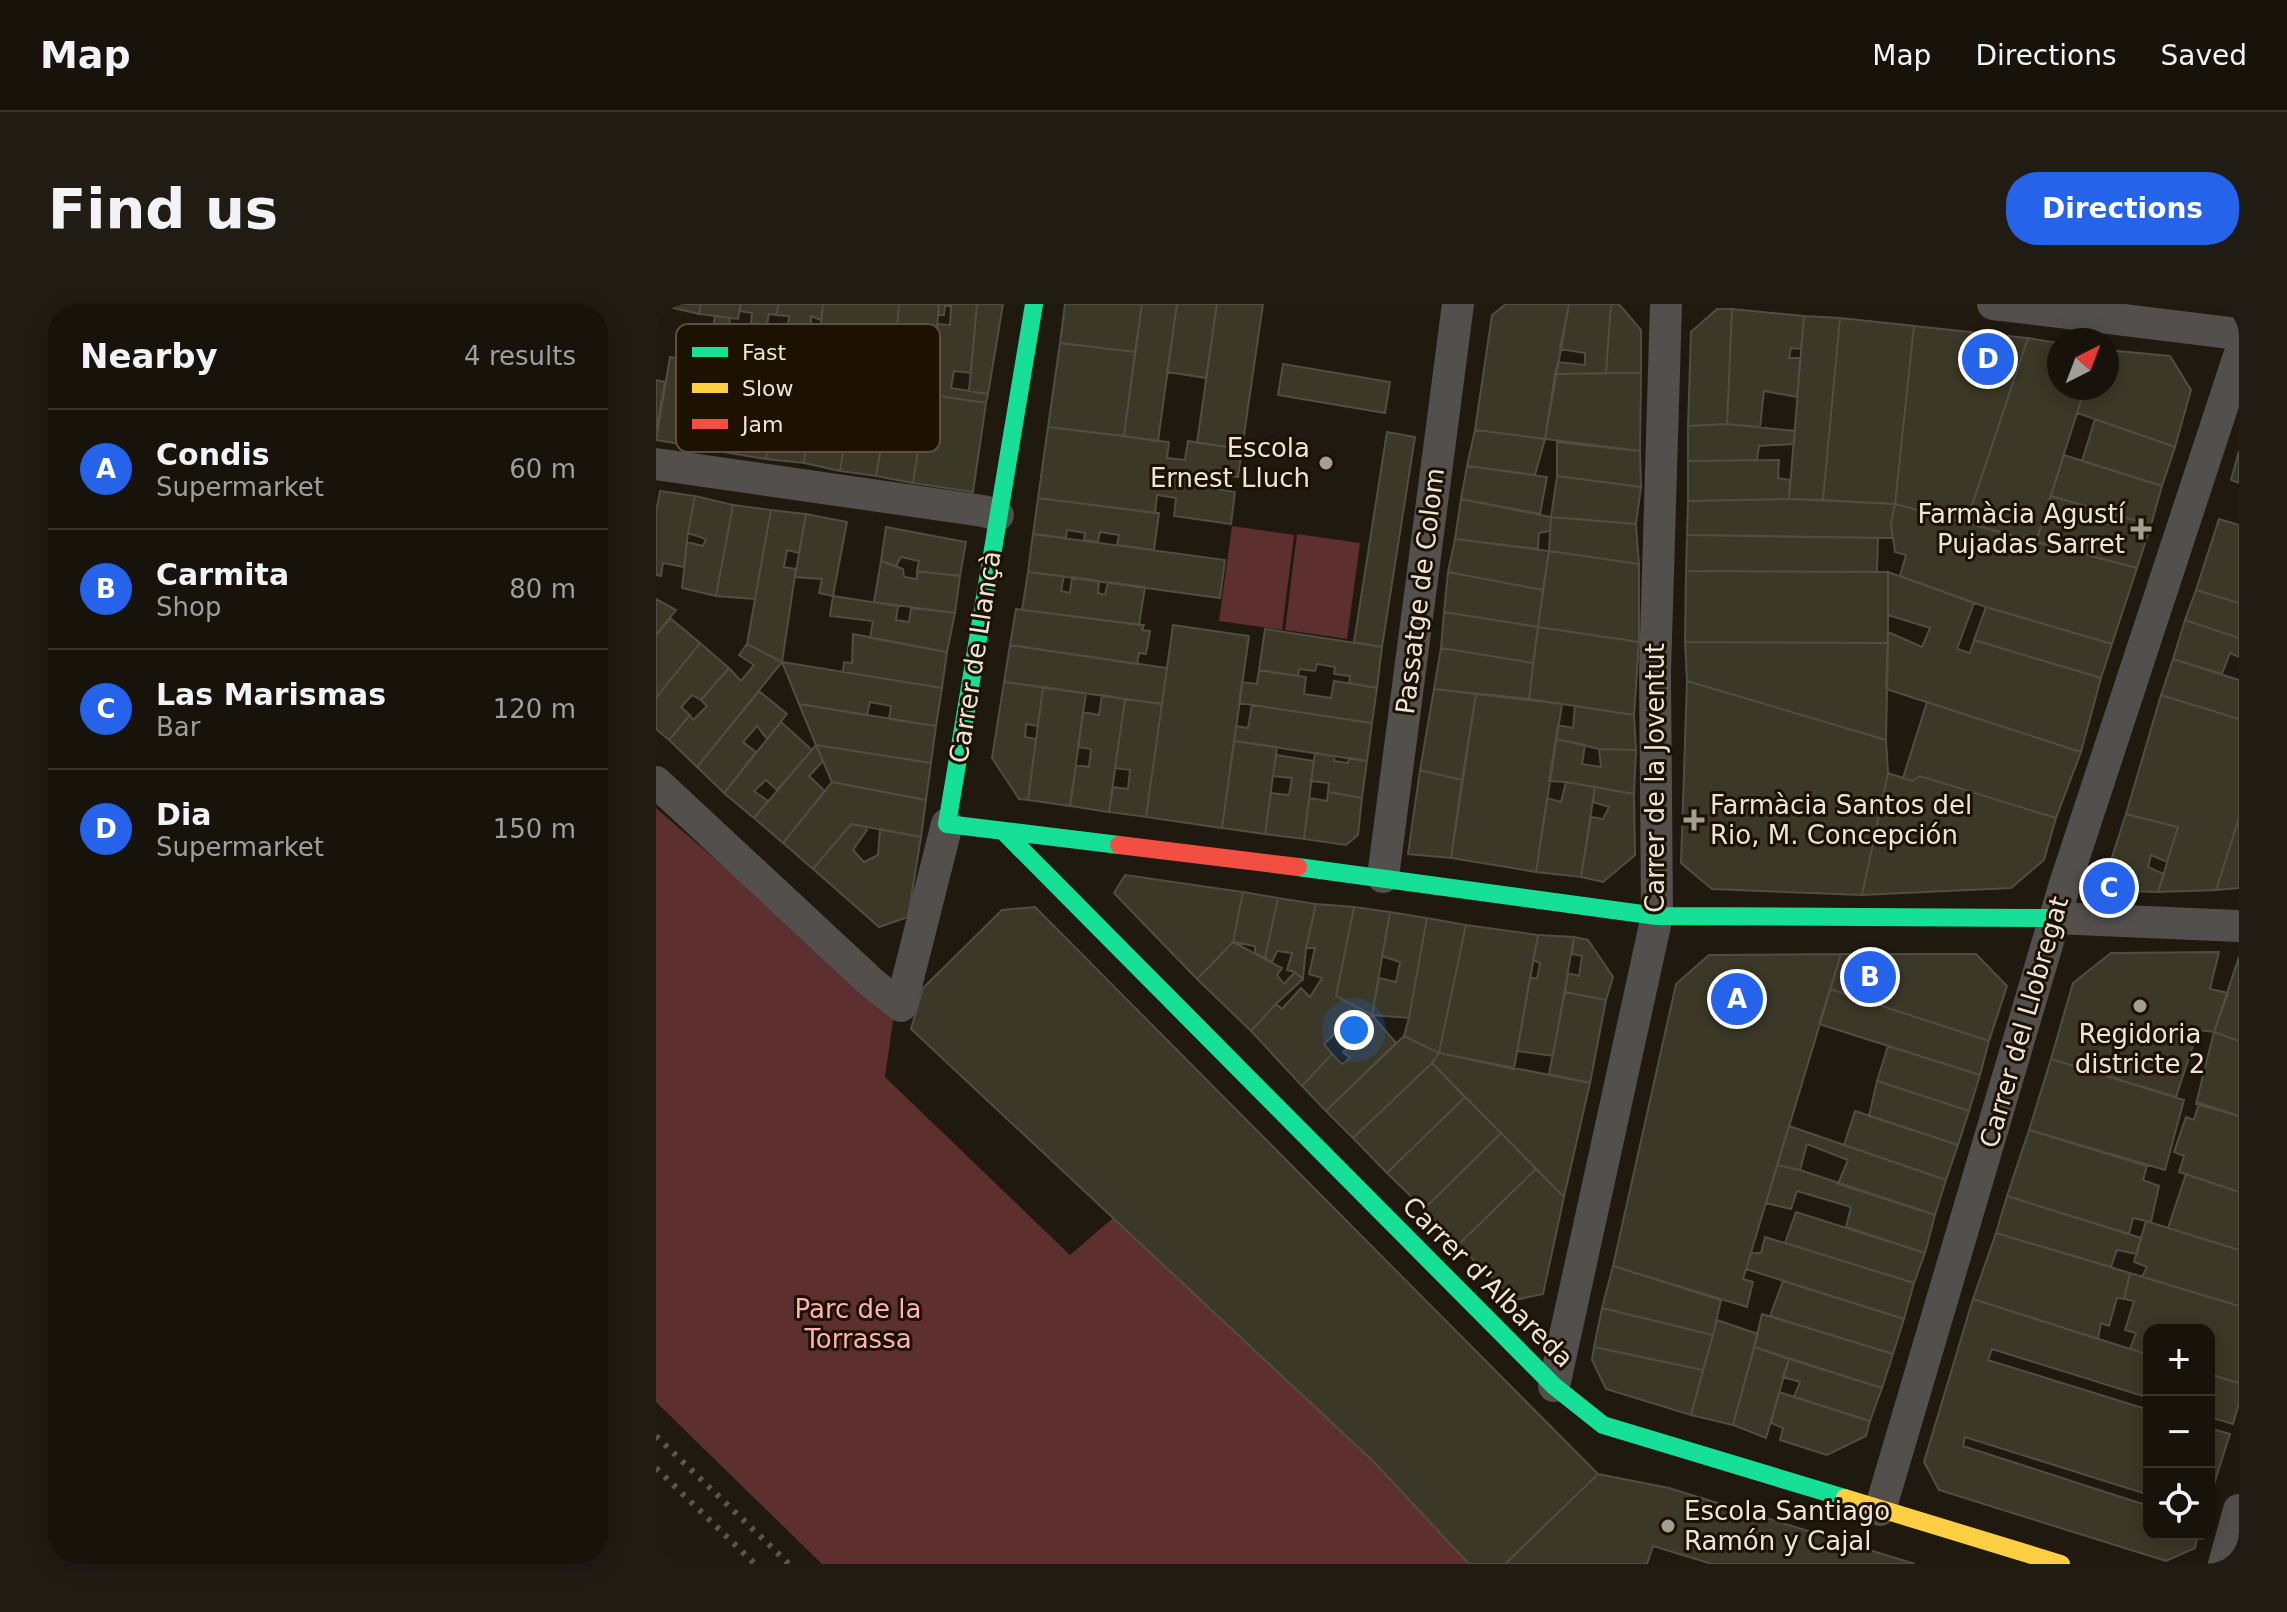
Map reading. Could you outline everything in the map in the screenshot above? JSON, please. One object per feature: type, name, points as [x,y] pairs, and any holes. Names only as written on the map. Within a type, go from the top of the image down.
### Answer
[{"type":"street","name":"Carrer de Llançà","points":[[656,782],[869,986],[901,1006],[947,824],[1034,304]]},
{"type":"street","name":"Passatge de Colom","points":[[1383,877],[1458,304]]},
{"type":"street","name":"Carrer de la Joventut","points":[[1554,1386],[1657,916],[1655,672],[1666,304]]},
{"type":"street","points":[[1993,304],[2239,334]]},
{"type":"street","name":"Carrer del Llobregat","points":[[1880,1510],[2054,918],[2239,356]]},
{"type":"street","points":[[656,464],[998,515]]},
{"type":"street","points":[[947,824],[1383,877],[1657,916],[2054,918],[2239,926]]},
{"type":"street","name":"Carrer d'Albareda","points":[[1003,831],[1554,1386],[1603,1425],[2061,1564]]},
{"type":"street","points":[[2224,1564],[2239,1510]]},
{"type":"green space","points":[[1232,526],[1294,535],[1282,630],[1219,621]]},
{"type":"green space","points":[[1297,534],[1360,543],[1347,639],[1285,630]]},
{"type":"green space","name":"Parc de la Torrassa","points":[[656,808],[894,1014],[885,1077],[1070,1255],[1113,1218],[1375,1463],[1469,1564],[822,1564],[656,1402]]},
{"type":"building","points":[[665,304],[701,304],[699,314]]},
{"type":"building","points":[[701,304],[741,304],[738,319],[699,314]]},
{"type":"building","points":[[741,304],[779,304],[776,315],[769,314],[767,324],[751,323],[752,313],[739,311]]},
{"type":"building","points":[[779,304],[823,304],[821,320],[811,316],[811,324],[788,324],[789,316],[776,315]]},
{"type":"building","points":[[823,304],[899,304],[897,324],[821,324]]},
{"type":"building","points":[[899,304],[939,304],[937,324],[897,324]]},
{"type":"building","points":[[939,304],[977,304],[971,373],[954,371],[951,388],[988,394],[986,403],[940,396],[940,324],[950,325],[951,306],[945,306],[944,315],[938,315]]},
{"type":"building","points":[[977,304],[1003,304],[988,394],[969,391]]},
{"type":"building","points":[[1065,304],[1142,304],[1135,352],[1060,343]]},
{"type":"building","points":[[1142,304],[1177,304],[1158,441],[1124,436]]},
{"type":"building","points":[[1177,304],[1217,304],[1206,378],[1167,372]]},
{"type":"building","points":[[1217,304],[1263,304],[1242,449],[1197,443]]},
{"type":"building","points":[[1506,304],[1569,304],[1545,439],[1475,430],[1492,315]]},
{"type":"building","points":[[1569,304],[1611,304],[1606,373],[1555,374],[1558,362],[1585,365],[1585,353],[1560,349]]},
{"type":"building","points":[[1611,304],[1619,304],[1641,330],[1641,373],[1606,373]]},
{"type":"building","points":[[1717,309],[1732,309],[1727,424],[1688,426],[1691,332]]},
{"type":"building","points":[[1732,309],[1804,316],[1801,349],[1791,348],[1789,358],[1800,358],[1797,397],[1764,391],[1760,427],[1727,424]]},
{"type":"building","points":[[715,316],[730,318],[729,324],[714,324]]},
{"type":"building","points":[[1804,316],[1840,318],[1823,500],[1789,499]]},
{"type":"building","points":[[1840,318],[1914,326],[1895,504],[1823,500]]},
{"type":"building","points":[[1914,326],[2028,338],[1966,523],[1895,504]]},
{"type":"building","points":[[2028,338],[2047,341],[2047,400],[2081,400],[2036,542],[1966,523]]},
{"type":"building","points":[[1060,343],[1135,352],[1124,436],[1048,427]]},
{"type":"building","points":[[2119,351],[2170,356],[2191,390],[2175,447],[2077,413],[2081,400],[2119,400]]},
{"type":"building","points":[[670,357],[676,358],[676,443],[656,440]]},
{"type":"building","points":[[1283,364],[1390,382],[1385,413],[1278,395]]},
{"type":"building","points":[[1641,373],[1640,451],[1545,439],[1555,374]]},
{"type":"building","points":[[656,380],[665,382],[656,431]]},
{"type":"building","points":[[940,396],[986,403],[973,492],[913,483],[918,452],[940,452]]},
{"type":"building","points":[[2095,419],[2175,447],[2162,486],[2082,461]]},
{"type":"building","points":[[1727,424],[1795,431],[1794,444],[1759,446],[1757,460],[1688,461],[1688,426]]},
{"type":"building","points":[[1048,427],[1169,442],[1167,458],[1185,460],[1188,441],[1242,449],[1238,477],[1207,472],[1204,487],[1235,492],[1231,524],[1174,516],[1176,498],[1157,495],[1155,513],[1038,498]]},
{"type":"building","points":[[1475,430],[1545,439],[1535,475],[1467,466]]},
{"type":"building","points":[[1387,432],[1415,437],[1382,647],[1354,642]]},
{"type":"building","points":[[1557,442],[1640,451],[1641,487],[1557,476]]},
{"type":"building","points":[[2239,451],[2239,483],[2231,480]]},
{"type":"building","points":[[729,452],[767,452],[766,459]]},
{"type":"building","points":[[767,452],[805,452],[804,463],[766,459]]},
{"type":"building","points":[[805,452],[843,452],[840,471],[804,463]]},
{"type":"building","points":[[843,452],[880,452],[876,476],[840,471]]},
{"type":"building","points":[[880,452],[918,452],[913,483],[876,476]]},
{"type":"building","points":[[2064,455],[2162,486],[2151,525],[2051,496]]},
{"type":"building","points":[[1779,460],[1778,478],[1790,480],[1789,499],[1688,501],[1688,461]]},
{"type":"building","points":[[1467,466],[1547,477],[1540,514],[1461,499]]},
{"type":"building","points":[[1557,476],[1641,487],[1636,524],[1551,517]]},
{"type":"building","points":[[660,491],[695,496],[684,567],[663,563],[661,576],[656,575],[656,512]]},
{"type":"building","points":[[695,496],[733,505],[716,596],[682,588],[687,542],[703,546],[706,539],[688,533]]},
{"type":"building","points":[[2051,496],[2151,525],[2137,568],[2036,542]]},
{"type":"building","points":[[1038,498],[1159,513],[1154,550],[1117,545],[1119,535],[1100,532],[1098,542],[1084,540],[1085,533],[1067,530],[1066,538],[1033,534]]},
{"type":"building","points":[[1461,499],[1551,517],[1550,531],[1539,533],[1538,549],[1455,539]]},
{"type":"building","points":[[1789,499],[1895,504],[1891,523],[1893,538],[1687,535],[1688,501]]},
{"type":"building","points":[[1895,504],[2137,568],[2112,644],[1986,607],[1900,576],[1906,555],[1895,552],[1891,523]]},
{"type":"building","points":[[733,505],[771,510],[755,599],[716,596]]},
{"type":"building","points":[[771,510],[806,514],[799,553],[787,550],[784,567],[796,569],[782,662],[747,644]]},
{"type":"building","points":[[806,514],[847,522],[833,596],[819,593],[822,579],[795,577]]},
{"type":"building","points":[[1551,517],[1636,524],[1639,564],[1549,551]]},
{"type":"building","points":[[2219,519],[2239,525],[2239,603],[2196,590]]},
{"type":"building","points":[[886,527],[966,542],[960,576],[917,571],[919,561],[901,557],[896,566],[881,561]]},
{"type":"building","points":[[1033,534],[1225,560],[1220,598],[1028,572]]},
{"type":"building","points":[[1687,535],[1878,538],[1877,572],[1686,571]]},
{"type":"building","points":[[1455,539],[1549,551],[1543,590],[1448,572]]},
{"type":"building","points":[[1549,551],[1639,564],[1639,642],[1538,627]]},
{"type":"building","points":[[881,561],[903,569],[904,577],[917,579],[917,571],[960,576],[955,613],[874,602]]},
{"type":"building","points":[[1686,571],[1888,572],[1888,643],[1685,642]]},
{"type":"building","points":[[1028,572],[1064,576],[1061,591],[1070,593],[1072,577],[1099,581],[1098,593],[1105,595],[1108,582],[1145,587],[1139,625],[1022,610]]},
{"type":"building","points":[[1448,572],[1543,590],[1538,627],[1444,612]]},
{"type":"building","points":[[1888,572],[1974,603],[1957,649],[1970,653],[1974,640],[2101,678],[2081,752],[1886,689],[1888,632],[1922,647],[1930,628],[1888,615]]},
{"type":"building","points":[[2196,590],[2239,603],[2239,638],[2185,620]]},
{"type":"building","points":[[833,596],[898,606],[896,620],[909,622],[911,608],[955,613],[947,652],[870,638],[873,621],[830,616]]},
{"type":"building","points":[[656,599],[676,610],[656,635]]},
{"type":"building","points":[[1986,607],[2112,644],[2101,678],[1974,640]]},
{"type":"building","points":[[1016,609],[1144,625],[1142,630],[1150,631],[1146,654],[1139,653],[1137,664],[1010,645]]},
{"type":"building","points":[[1444,612],[1538,627],[1533,663],[1441,648]]},
{"type":"building","points":[[670,618],[700,643],[656,698],[656,635]]},
{"type":"building","points":[[2185,620],[2239,638],[2239,657],[2230,653],[2222,674],[2173,659]]},
{"type":"building","points":[[1173,625],[1249,636],[1222,828],[1146,817]]},
{"type":"building","points":[[1538,627],[1639,642],[1634,715],[1529,699]]},
{"type":"building","points":[[1265,629],[1382,647],[1377,688],[1349,683],[1350,676],[1334,674],[1335,667],[1317,664],[1315,671],[1299,669],[1298,676],[1259,670]]},
{"type":"building","points":[[853,634],[947,652],[942,688],[843,672],[844,662],[852,663]]},
{"type":"building","points":[[1685,642],[1888,643],[1886,740],[1687,681]]},
{"type":"building","points":[[700,643],[729,668],[701,700],[692,695],[681,707],[690,715],[669,740],[656,729],[656,698]]},
{"type":"building","points":[[747,644],[782,662],[697,767],[669,740],[690,715],[693,720],[707,706],[701,700],[729,668],[741,681],[754,665],[739,655]]},
{"type":"building","points":[[1010,645],[1167,668],[1162,704],[1004,682]]},
{"type":"building","points":[[1441,648],[1533,663],[1529,699],[1434,689]]},
{"type":"building","points":[[2173,659],[2239,680],[2239,719],[2161,695]]},
{"type":"building","points":[[782,662],[942,688],[936,726],[889,719],[891,706],[870,702],[867,715],[799,704]]},
{"type":"building","points":[[1259,670],[1306,677],[1304,694],[1331,698],[1334,681],[1377,688],[1372,723],[1239,703],[1242,682],[1257,684]]},
{"type":"building","points":[[1687,681],[1886,740],[1888,773],[1862,895],[1712,889],[1681,863]]},
{"type":"building","points":[[1004,682],[1043,687],[1038,726],[1026,724],[1025,737],[1036,739],[1028,800],[1019,799],[992,758]]},
{"type":"building","points":[[1043,687],[1086,693],[1070,806],[1028,800]]},
{"type":"building","points":[[1434,689],[1476,694],[1462,780],[1420,770]]},
{"type":"building","points":[[759,691],[787,714],[767,739],[757,726],[743,742],[756,752],[724,793],[697,767]]},
{"type":"building","points":[[1476,694],[1562,704],[1536,872],[1451,858]]},
{"type":"building","points":[[1102,695],[1125,699],[1109,812],[1070,806],[1076,765],[1089,767],[1091,749],[1078,747],[1083,712],[1099,715]]},
{"type":"building","points":[[2161,695],[2239,719],[2239,818],[2216,890],[2158,892],[2178,827],[2126,814]]},
{"type":"building","points":[[1125,699],[1162,704],[1146,817],[1109,812],[1113,787],[1128,789],[1130,770],[1115,768]]},
{"type":"building","points":[[1927,702],[2081,752],[2056,818],[1920,776],[1912,781],[1903,778]]},
{"type":"building","points":[[799,704],[936,726],[931,763],[816,745]]},
{"type":"building","points":[[1252,705],[1372,723],[1367,761],[1234,741],[1236,726],[1248,728]]},
{"type":"building","points":[[1575,706],[1634,715],[1636,750],[1599,749],[1556,739],[1558,725],[1573,728]]},
{"type":"building","points":[[781,722],[812,750],[777,790],[766,780],[754,791],[768,801],[754,818],[724,793]]},
{"type":"building","points":[[1556,739],[1585,745],[1582,764],[1601,767],[1599,749],[1636,750],[1634,794],[1549,781]]},
{"type":"building","points":[[1234,741],[1277,747],[1265,834],[1222,828]]},
{"type":"building","points":[[816,745],[931,763],[926,800],[832,782]]},
{"type":"building","points":[[816,745],[823,761],[809,776],[825,791],[783,843],[754,818]]},
{"type":"building","points":[[1315,753],[1335,756],[1334,761],[1348,763],[1349,758],[1367,761],[1362,798],[1328,792],[1329,783],[1311,781]]},
{"type":"building","points":[[1276,755],[1314,761],[1304,839],[1265,834],[1271,793],[1289,795],[1292,778],[1273,776]]},
{"type":"building","points":[[1420,770],[1462,780],[1451,858],[1408,854]]},
{"type":"building","points":[[1888,773],[1912,781],[1920,776],[2056,818],[2044,860],[2011,888],[1862,895]]},
{"type":"building","points":[[832,782],[926,800],[921,837],[851,824],[813,869],[783,843]]},
{"type":"building","points":[[1566,782],[1595,787],[1581,877],[1536,872],[1547,798],[1561,802]]},
{"type":"building","points":[[1595,787],[1634,794],[1635,855],[1603,882],[1581,877],[1591,817],[1603,819],[1609,807],[1593,802]]},
{"type":"building","points":[[1328,792],[1362,798],[1358,835],[1346,845],[1304,839],[1309,798],[1327,801]]},
{"type":"building","points":[[2126,814],[2178,827],[2167,862],[2151,855],[2148,867],[2164,874],[2158,892],[2130,891],[2111,860]]},
{"type":"building","points":[[2239,818],[2239,888],[2216,890]]},
{"type":"building","points":[[851,824],[869,827],[853,850],[864,862],[878,855],[880,829],[921,837],[908,917],[879,927],[813,869]]},
{"type":"building","points":[[1125,875],[1243,892],[1233,942],[1197,979],[1114,893]]},
{"type":"building","points":[[1243,892],[1278,898],[1265,958],[1255,953],[1255,946],[1233,942]]},
{"type":"building","points":[[1278,898],[1316,904],[1303,979],[1287,970],[1292,953],[1277,951],[1272,962],[1265,958]]},
{"type":"building","points":[[1316,904],[1354,907],[1336,996],[1372,1015],[1345,1042],[1336,1033],[1324,1044],[1332,1054],[1302,1086],[1251,1031],[1276,1004],[1282,1009],[1301,988],[1310,997],[1322,978],[1309,974],[1315,948],[1306,948]]},
{"type":"building","points":[[1035,907],[1598,1474],[1505,1564],[1469,1564],[1375,1463],[911,1029],[923,988],[1002,910]]},
{"type":"building","points":[[1354,907],[1390,912],[1372,1015],[1336,996]]},
{"type":"building","points":[[1390,912],[1427,918],[1409,1018],[1372,1015],[1379,978],[1396,982],[1400,962],[1382,956]]},
{"type":"building","points":[[1427,918],[1466,925],[1439,1053],[1404,1036]]},
{"type":"building","points":[[1466,925],[1538,935],[1514,1069],[1439,1053]]},
{"type":"building","points":[[1538,935],[1574,937],[1553,1056],[1517,1051],[1530,977],[1537,979],[1540,963],[1533,960]]},
{"type":"building","points":[[1574,937],[1588,940],[1613,977],[1606,1000],[1565,992],[1568,973],[1579,976],[1582,956],[1572,954]]},
{"type":"building","points":[[1233,942],[1282,968],[1277,975],[1284,984],[1295,972],[1303,979],[1251,1031],[1197,979]]},
{"type":"building","points":[[2219,952],[2210,989],[2228,993],[2214,1032],[2198,1030],[2176,1097],[2051,1059],[2073,983],[2111,953]]},
{"type":"building","points":[[1841,954],[1743,1279],[1753,1282],[1747,1307],[1613,1266],[1676,984],[1709,955]]},
{"type":"building","points":[[1841,954],[1976,954],[2007,986],[1989,1041],[1830,989]]},
{"type":"building","points":[[2239,957],[2239,1041],[2214,1032]]},
{"type":"building","points":[[1830,989],[1989,1041],[1980,1075],[1819,1024]]},
{"type":"building","points":[[1565,992],[1606,1000],[1590,1083],[1549,1074]]},
{"type":"building","points":[[1372,1015],[1396,1043],[1326,1111],[1302,1086],[1332,1054],[1342,1064],[1350,1058],[1343,1052],[1357,1039],[1353,1035]]},
{"type":"building","points":[[2214,1032],[2239,1041],[2239,1116],[2196,1104]]},
{"type":"building","points":[[1404,1036],[1439,1053],[1353,1138],[1326,1111]]},
{"type":"building","points":[[1888,1046],[1980,1075],[1969,1111],[1877,1081]]},
{"type":"building","points":[[1439,1053],[1590,1083],[1564,1197],[1432,1063]]},
{"type":"building","points":[[2051,1059],[2184,1100],[2165,1170],[2029,1130]]},
{"type":"building","points":[[1432,1063],[1465,1097],[1387,1173],[1353,1138]]},
{"type":"building","points":[[1877,1081],[1969,1111],[1958,1145],[1869,1116]]},
{"type":"building","points":[[1465,1097],[1501,1133],[1424,1209],[1387,1173]]},
{"type":"building","points":[[2199,1103],[2239,1116],[2239,1192],[2179,1172],[2184,1156],[2174,1152],[2186,1117],[2194,1120]]},
{"type":"building","points":[[1855,1111],[1958,1145],[1946,1180],[1844,1145]]},
{"type":"building","points":[[1789,1126],[1946,1180],[1935,1215],[1838,1184],[1848,1160],[1807,1144],[1800,1170],[1777,1165]]},
{"type":"building","points":[[2029,1130],[2147,1166],[2143,1180],[2159,1186],[2151,1222],[2133,1218],[2129,1234],[2007,1196]]},
{"type":"building","points":[[1501,1133],[1536,1169],[1458,1245],[1424,1209]]},
{"type":"building","points":[[1777,1165],[1935,1215],[1925,1253],[1846,1227],[1851,1207],[1797,1191],[1791,1209],[1766,1203]]},
{"type":"building","points":[[1536,1169],[1564,1197],[1543,1294],[1515,1300],[1458,1245]]},
{"type":"building","points":[[2186,1174],[2239,1192],[2239,1250],[2168,1228]]},
{"type":"building","points":[[2007,1196],[2141,1238],[2137,1254],[2117,1250],[2111,1267],[1996,1233]]},
{"type":"building","points":[[1796,1212],[1925,1253],[1914,1283],[1785,1243]]},
{"type":"building","points":[[2146,1221],[2239,1250],[2239,1306],[2142,1277],[2147,1267],[2134,1262]]},
{"type":"building","points":[[1996,1233],[2130,1273],[2124,1299],[2117,1298],[2109,1326],[2101,1323],[2098,1339],[1973,1299]]},
{"type":"building","points":[[1765,1237],[1914,1283],[1904,1319],[1746,1269],[1751,1253],[1761,1253]]},
{"type":"building","points":[[1613,1266],[1721,1300],[1713,1335],[1602,1308]]},
{"type":"building","points":[[2130,1273],[2239,1306],[2239,1383],[2215,1376],[2215,1324],[2143,1324],[2143,1353],[2130,1349],[2136,1333],[2125,1330],[2134,1301],[2124,1299]]},
{"type":"building","points":[[1783,1281],[1904,1319],[1893,1354],[1770,1316]]},
{"type":"building","points":[[1973,1299],[2143,1353],[2143,1396],[1992,1349],[1988,1360],[2143,1408],[2143,1493],[1965,1437],[1963,1446],[2143,1504],[2143,1540],[2197,1540],[2195,1548],[2166,1561],[1939,1490],[1924,1462]]},
{"type":"building","points":[[1602,1308],[1713,1335],[1703,1370],[1594,1347]]},
{"type":"building","points":[[1762,1314],[1893,1354],[1882,1388],[1754,1347]]},
{"type":"building","points":[[1717,1320],[1758,1334],[1733,1425],[1691,1415]]},
{"type":"building","points":[[1594,1347],[1703,1370],[1691,1415],[1606,1389],[1592,1360]]},
{"type":"building","points":[[1754,1347],[1789,1359],[1766,1438],[1733,1425]]},
{"type":"building","points":[[1789,1359],[1882,1388],[1870,1421],[1794,1397],[1800,1382],[1783,1377]]},
{"type":"building","points":[[2215,1376],[2239,1383],[2239,1403],[2233,1424],[2215,1419]]},
{"type":"building","points":[[1779,1392],[1870,1421],[1866,1436],[1827,1455],[1780,1440],[1783,1428],[1771,1423]]},
{"type":"building","points":[[2215,1430],[2230,1434],[2215,1481]]},
{"type":"building","name":"Escola Santiago Ramón y Cajal","points":[[1598,1474],[1669,1488],[1915,1564],[1712,1564],[1653,1546],[1647,1564],[1505,1564]]},
{"type":"railway","points":[[656,1436],[789,1564]]},
{"type":"railway","points":[[656,1468],[755,1564]]},
{"type":"traffic: fast","points":[[1034,304],[947,824],[1119,845]]},
{"type":"traffic: fast","points":[[1003,831],[1554,1386],[1603,1425],[1845,1498]]},
{"type":"traffic: fast","points":[[1298,867],[1657,916],[2054,918]]},
{"type":"traffic: slow","points":[[1845,1498],[2061,1564]]},
{"type":"traffic: jam","points":[[1119,845],[1298,867]]},
{"type":"place","name":"Dia","points":[[1988,359]]},
{"type":"place","name":"Escola Ernest Lluch","points":[[1326,463]]},
{"type":"place","name":"Farmàcia Agustí Pujadas Sarret","points":[[2141,529]]},
{"type":"place","name":"Farmàcia Santos del Rio, M. Concepción","points":[[1694,820]]},
{"type":"place","name":"Las Marismas","points":[[2109,888]]},
{"type":"place","name":"Carmita","points":[[1870,977]]},
{"type":"place","name":"Condis","points":[[1737,999]]},
{"type":"place","name":"Regidoria districte 2","points":[[2140,1006]]},
{"type":"place","name":"Escola Santiago Ramón y Cajal","points":[[1668,1526]]}]
